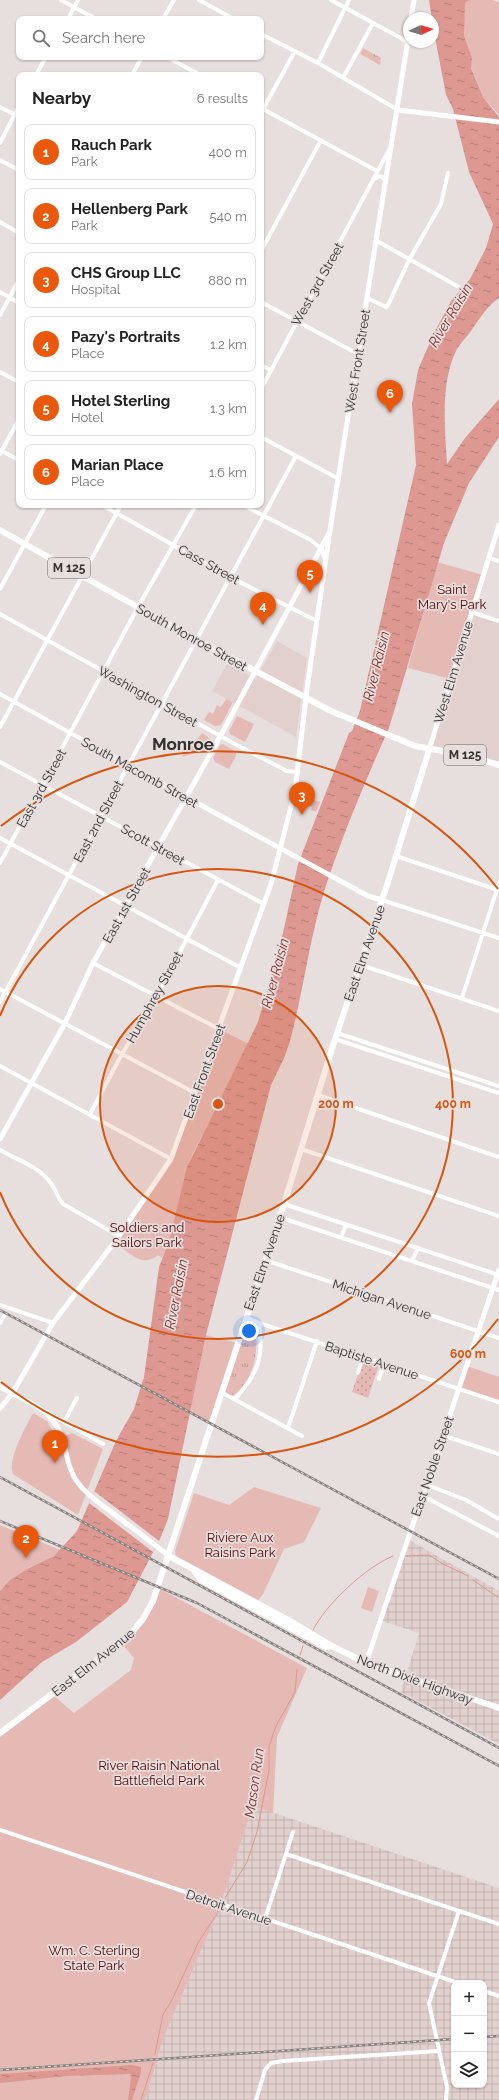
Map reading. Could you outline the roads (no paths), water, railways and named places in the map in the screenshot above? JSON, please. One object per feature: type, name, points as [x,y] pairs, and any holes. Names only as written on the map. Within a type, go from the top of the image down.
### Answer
[{"type":"main road","name":"South Monroe Street","points":[[0,530],[197,640],[306,698],[388,736],[429,750]]},
{"type":"main road","name":"M 125","points":[[429,750],[465,755],[499,765]]},
{"type":"main road","name":"East Elm Avenue","points":[[0,1733],[127,1638],[143,1619],[153,1600],[284,1204],[336,1036],[382,900],[429,750]]},
{"type":"main road","name":"North Dixie Highway","points":[[168,1556],[195,1572],[213,1579],[292,1622],[332,1646],[366,1663],[499,1708]]},
{"type":"street","points":[[61,0],[90,16]]},
{"type":"street","points":[[70,16],[78,0]]},
{"type":"street","points":[[165,16],[174,0]]},
{"type":"street","points":[[199,0],[228,16]]},
{"type":"street","points":[[331,0],[403,39]]},
{"type":"street","points":[[318,63],[349,0]]},
{"type":"street","points":[[412,12],[414,0]]},
{"type":"street","points":[[343,78],[373,23]]},
{"type":"street","points":[[264,36],[318,63],[398,110],[499,122]]},
{"type":"street","name":"West Front Street","points":[[307,689],[330,530],[407,48]]},
{"type":"street","points":[[264,106],[295,51]]},
{"type":"street","points":[[38,72],[44,60]]},
{"type":"street","points":[[134,72],[140,60]]},
{"type":"street","points":[[172,60],[194,72]]},
{"type":"street","points":[[0,107],[14,114]]},
{"type":"street","points":[[0,143],[16,111]]},
{"type":"street","points":[[264,111],[377,171]]},
{"type":"street","points":[[264,245],[320,140]]},
{"type":"street","name":"West 3rd Street","points":[[264,383],[377,171],[391,148]]},
{"type":"street","points":[[0,160],[16,168]]},
{"type":"street","points":[[367,298],[386,307],[388,305],[409,260],[441,204],[448,173]]},
{"type":"street","points":[[373,179],[381,176],[386,180]]},
{"type":"street","points":[[0,222],[16,231]]},
{"type":"street","points":[[377,241],[459,287]]},
{"type":"street","points":[[0,315],[16,285]]},
{"type":"street","points":[[0,292],[16,301]]},
{"type":"street","points":[[264,304],[358,354]]},
{"type":"street","points":[[264,366],[271,370]]},
{"type":"street","points":[[0,372],[16,380]]},
{"type":"street","points":[[16,424],[1,451],[16,458]]},
{"type":"street","points":[[264,439],[339,479]]},
{"type":"street","name":"East 2nd Street","points":[[0,1002],[163,704],[296,456]]},
{"type":"street","points":[[0,589],[44,508]]},
{"type":"street","name":"Cass Street","points":[[108,508],[230,577],[317,621]]},
{"type":"street","points":[[0,727],[120,508]]},
{"type":"street","points":[[138,607],[194,508]]},
{"type":"street","points":[[249,508],[309,539],[322,549],[326,565]]},
{"type":"street","name":"West Elm Avenue","points":[[429,750],[499,525]]},
{"type":"street","name":"East 1st Street","points":[[0,1139],[65,1023],[93,963],[221,736],[254,671],[291,607],[322,549],[330,530]]},
{"type":"street","points":[[489,558],[499,562]]},
{"type":"street","name":"East 3rd Street","points":[[0,863],[138,607]]},
{"type":"street","points":[[471,612],[499,621]]},
{"type":"street","name":"Washington Street","points":[[0,614],[287,771],[298,772]]},
{"type":"street","name":"East Front Street","points":[[0,1408],[12,1394],[53,1323],[119,1236],[171,1159],[264,904],[281,848],[298,772],[307,689]]},
{"type":"street","name":"South Macomb Street","points":[[0,694],[128,766],[332,877],[368,896],[382,900]]},
{"type":"street","name":"Scott Street","points":[[0,762],[264,904]]},
{"type":"street","points":[[0,838],[241,968]]},
{"type":"street","points":[[396,856],[498,890]]},
{"type":"street","name":"Humphrey Street","points":[[90,1114],[122,1054],[156,996],[218,880]]},
{"type":"street","points":[[462,998],[498,890],[499,882]]},
{"type":"street","points":[[382,900],[499,938]]},
{"type":"street","points":[[93,963],[219,1029]]},
{"type":"street","points":[[361,964],[499,1011]]},
{"type":"street","points":[[0,989],[196,1093]]},
{"type":"street","points":[[336,1036],[499,1086]]},
{"type":"street","points":[[336,1036],[499,1093]]},
{"type":"street","points":[[0,1066],[171,1159]]},
{"type":"street","points":[[318,1095],[499,1157]]},
{"type":"street","points":[[301,1149],[499,1216]]},
{"type":"street","points":[[0,1150],[42,1174],[50,1182],[58,1198],[63,1204],[119,1236]]},
{"type":"street","points":[[284,1204],[498,1273]]},
{"type":"street","points":[[279,1217],[499,1290]]},
{"type":"street","points":[[341,1237],[346,1224]]},
{"type":"street","points":[[412,1260],[418,1248]]},
{"type":"street","name":"Michigan Avenue","points":[[265,1260],[499,1338]]},
{"type":"street","name":"East Noble Street","points":[[366,1663],[421,1495],[498,1273]]},
{"type":"street","points":[[0,1306],[53,1323]]},
{"type":"street","points":[[0,1323],[4,1316]]},
{"type":"street","name":"Baptiste Avenue","points":[[246,1317],[259,1324],[499,1402]]},
{"type":"street","points":[[235,1399],[251,1379],[260,1361],[261,1349],[259,1324]]},
{"type":"street","points":[[288,1428],[317,1342]]},
{"type":"street","points":[[358,1373],[363,1357]]},
{"type":"street","points":[[379,1380],[384,1364]]},
{"type":"street","points":[[0,1387],[12,1394],[32,1402],[103,1444]]},
{"type":"street","points":[[221,1392],[302,1436]]},
{"type":"street","points":[[64,1422],[77,1398]]},
{"type":"street","points":[[45,1411],[59,1431],[68,1462],[77,1482],[90,1495],[168,1556]]},
{"type":"street","points":[[442,1435],[499,1454]]},
{"type":"street","points":[[425,1484],[458,1496],[499,1519]]},
{"type":"street","points":[[421,1495],[499,1536]]},
{"type":"street","name":"Detroit Avenue","points":[[0,1830],[451,1981]]},
{"type":"street","points":[[265,1919],[293,1832]]},
{"type":"street","points":[[286,1854],[499,1924]]},
{"type":"street","points":[[446,2100],[447,2087],[438,2052],[429,2003],[459,1911]]},
{"type":"street","points":[[487,1993],[499,1996]]},
{"type":"street","points":[[256,2100],[265,2070],[271,2063],[283,2061],[438,2052]]},
{"type":"water","name":"River Raisin","points":[[429,0],[470,0],[465,3],[464,36],[472,58],[471,68],[483,97],[499,117],[499,298],[481,316],[456,351],[451,364],[445,407],[447,464],[465,438],[499,399],[499,437],[469,483],[444,543],[389,728],[354,810],[323,895],[290,1041],[285,1056],[271,1085],[206,1335],[168,1519],[160,1539],[127,1602],[76,1642],[42,1662],[0,1700],[0,1591],[10,1580],[27,1569],[54,1556],[77,1531],[116,1441],[134,1409],[144,1377],[159,1267],[169,1241],[187,1167],[258,1022],[281,942],[298,864],[349,733],[352,731],[360,711],[416,465],[412,404],[418,370],[433,335],[451,301],[470,279],[486,248],[493,224],[469,172],[453,109],[446,95],[437,48],[439,48],[439,12],[431,12]]},
{"type":"water","points":[[132,2065],[141,2067],[141,2072],[132,2100],[128,2100],[131,2078],[130,2074],[66,2076],[0,2083],[0,2074]]},
{"type":"waterway","points":[[406,1556],[429,1555],[443,1564],[468,1576]]},
{"type":"waterway","name":"Mason Run","points":[[313,1630],[327,1609],[348,1587],[359,1577],[382,1561],[393,1556]]},
{"type":"waterway","points":[[473,1580],[499,1598]]},
{"type":"waterway","name":"Mason Run","points":[[300,1655],[303,1646]]},
{"type":"waterway","name":"Mason Run","points":[[225,1898],[247,1862],[257,1832],[269,1770],[269,1746],[276,1726],[295,1692],[297,1669]]},
{"type":"waterway","name":"Mason Run","points":[[155,2054],[163,2014],[171,2002],[199,1941],[219,1911]]},
{"type":"waterway","name":"Mason Run","points":[[141,2100],[153,2063]]},
{"type":"railway","points":[[0,1310],[499,1579]]},
{"type":"railway","points":[[0,1477],[499,1748]]},
{"type":"railway","points":[[0,1521],[197,1603],[499,1766]]},
{"type":"railway","points":[[487,2037],[499,2036]]},
{"type":"railway","points":[[0,2070],[451,2039]]},
{"type":"place","name":"Marian Place","points":[[390,413]]},
{"type":"place","name":"Hotel Sterling","points":[[310,593]]},
{"type":"place","name":"Pazy's Portraits","points":[[263,625]]},
{"type":"place","name":"CHS Group LLC","points":[[302,815]]},
{"type":"place","name":"Rauch Park","points":[[55,1463]]},
{"type":"place","name":"Hellenberg Park","points":[[26,1558]]},
{"type":"district","name":"Monroe","points":[[183,744]]},
{"type":"park label","name":"Saint Mary's Park","points":[[452,596]]},
{"type":"park label","name":"Soldiers and Sailors Park","points":[[147,1234]]},
{"type":"park label","name":"Riviere Aux Raisins Park","points":[[240,1544]]},
{"type":"park label","name":"River Raisin National Battlefield Park","points":[[159,1772]]},
{"type":"park label","name":"Wm. C. Sterling State Park","points":[[94,1958]]}]
